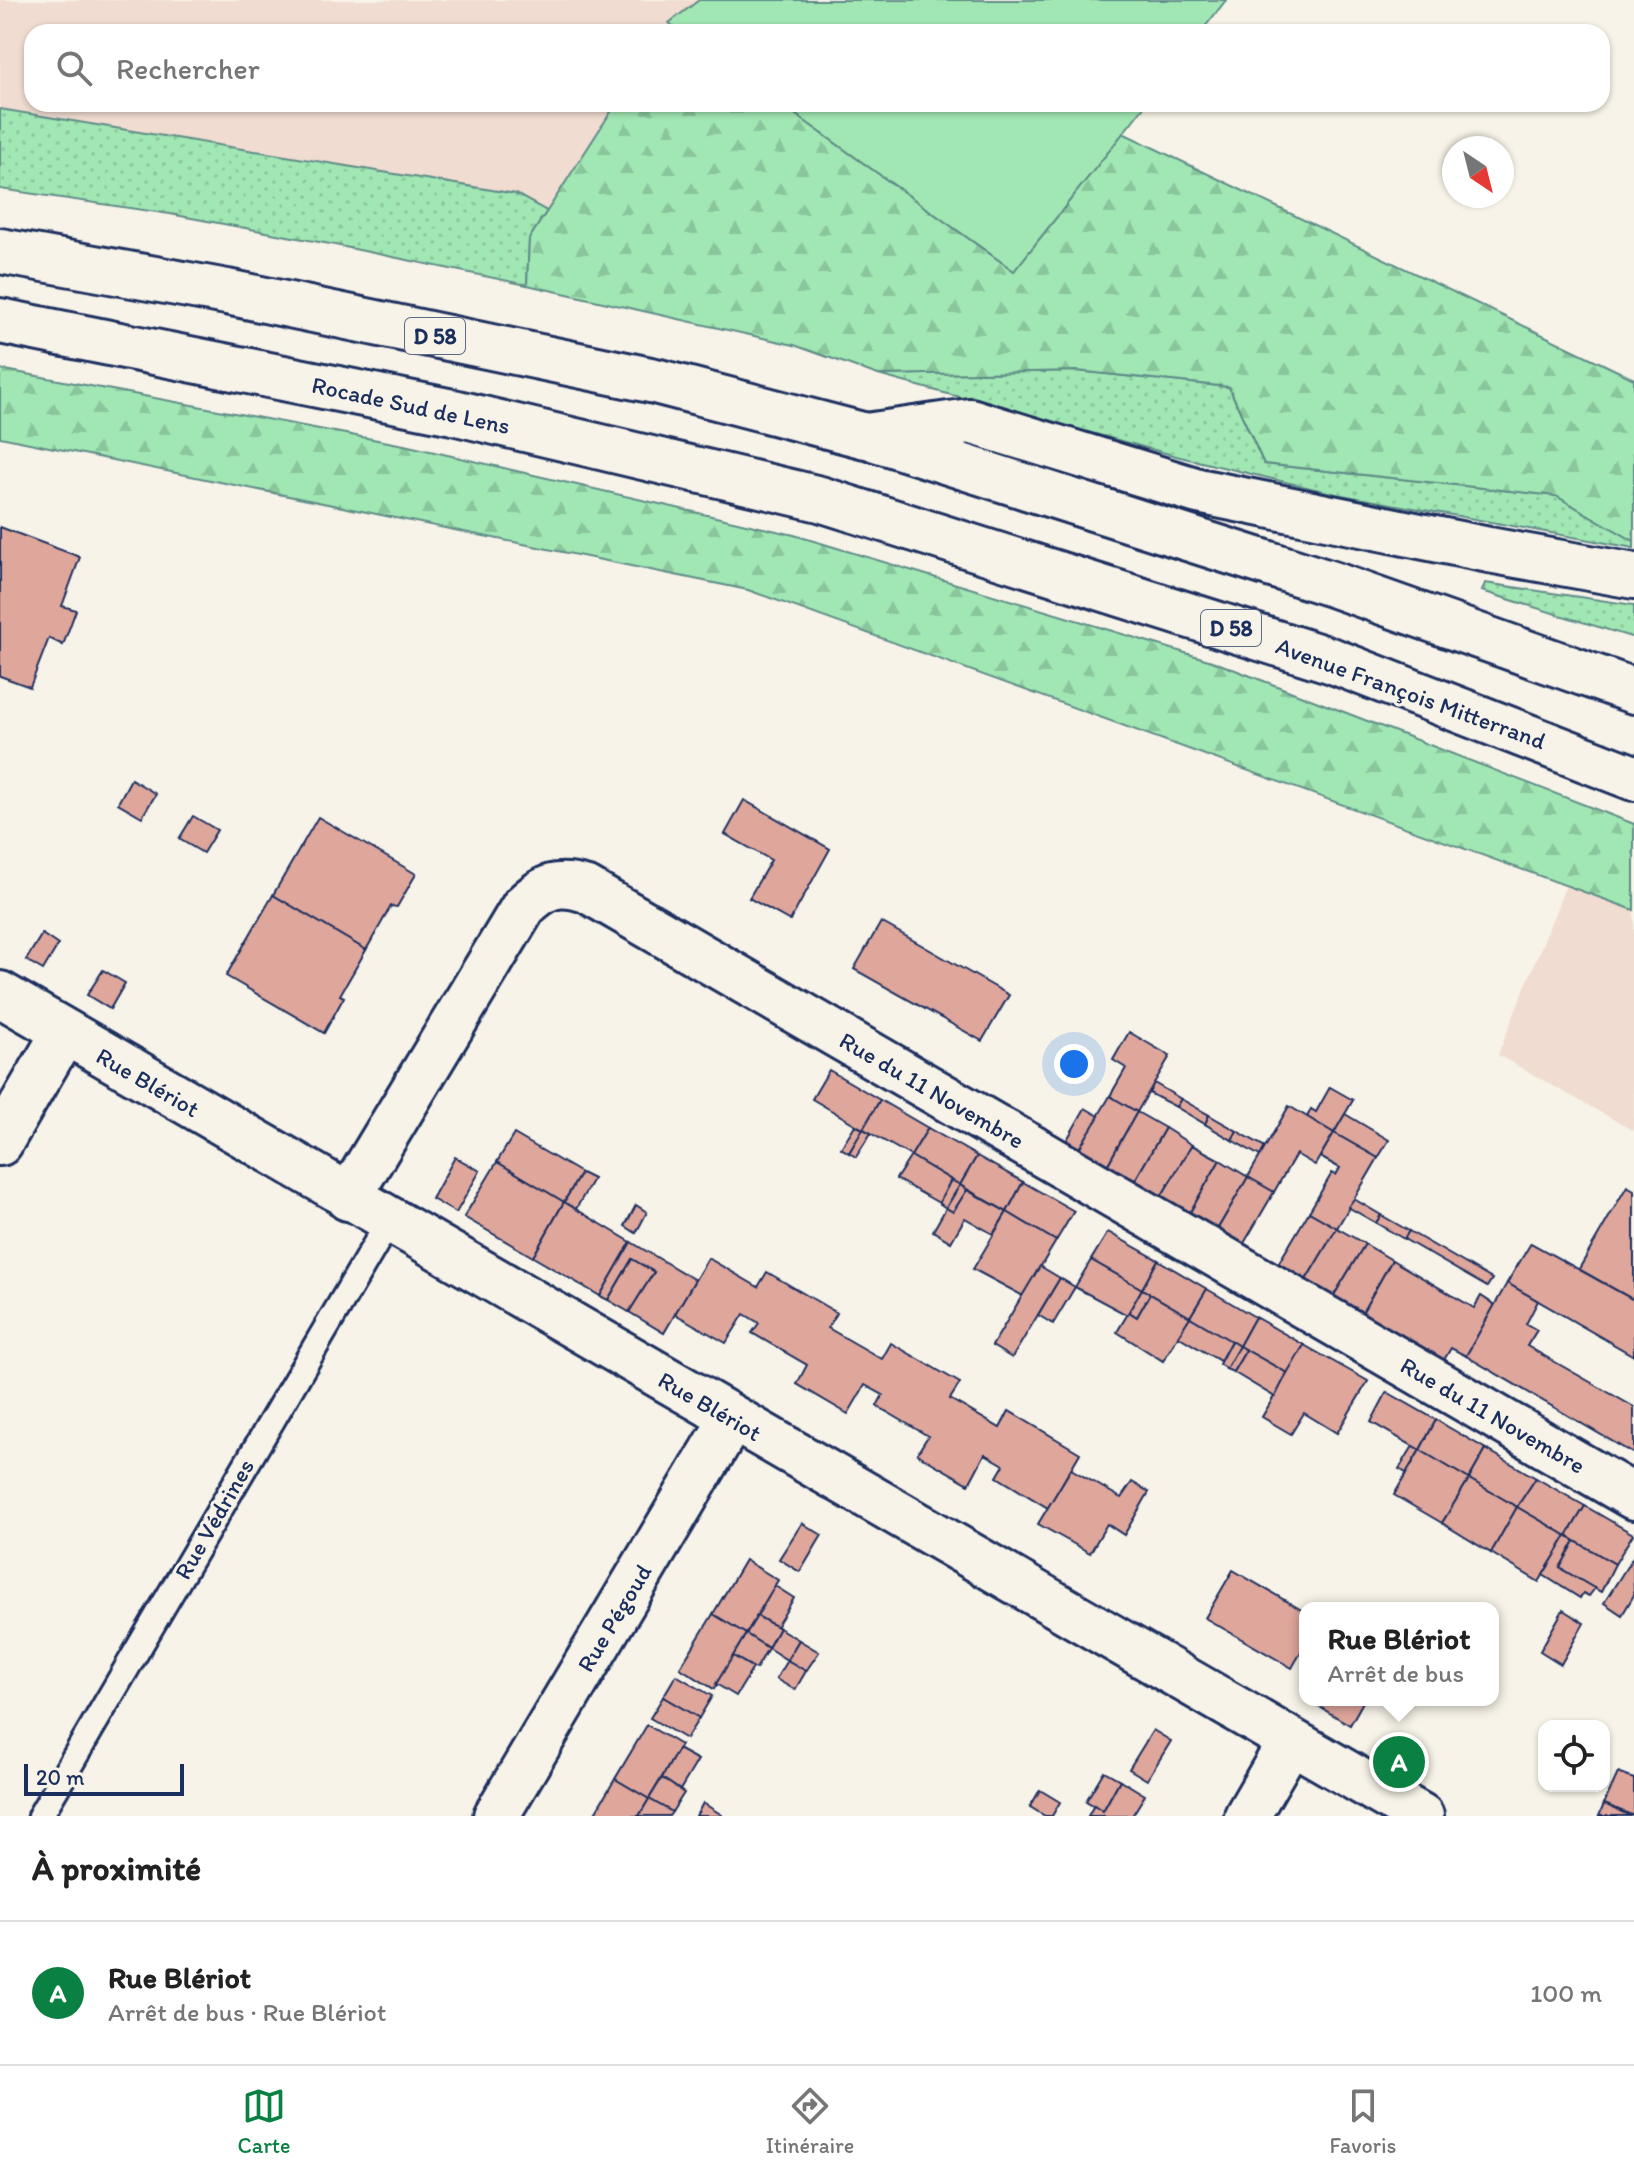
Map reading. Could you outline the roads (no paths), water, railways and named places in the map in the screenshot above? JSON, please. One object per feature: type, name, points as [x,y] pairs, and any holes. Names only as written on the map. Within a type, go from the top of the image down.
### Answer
[{"type":"main road","name":"D 58","points":[[0,251],[227,292],[655,381],[866,436],[1332,584],[1634,691]]},
{"type":"main road","name":"Rocade Sud de Lens","points":[[0,321],[453,412],[820,499]]},
{"type":"main road","points":[[866,436],[970,421],[1198,491],[1634,576]]},
{"type":"main road","name":"Avenue François Mitterrand","points":[[820,499],[1333,661],[1634,778]]},
{"type":"main road","name":"Rue du 11 Novembre","points":[[348,1198],[524,906],[548,887],[567,883],[587,890],[1634,1497]]},
{"type":"main road","name":"Rue Blériot","points":[[0,994],[1421,1816]]},
{"type":"main road","points":[[0,1143],[64,1033]]},
{"type":"main road","name":"Rue Pégoud","points":[[496,1816],[732,1419]]},
{"type":"main road","points":[[1247,1816],[1290,1742]]},
{"type":"lane","name":"Rue Védrines","points":[[40,1816],[389,1221]]},
{"type":"place","name":"Rue Blériot","points":[[1399,1762]]}]
